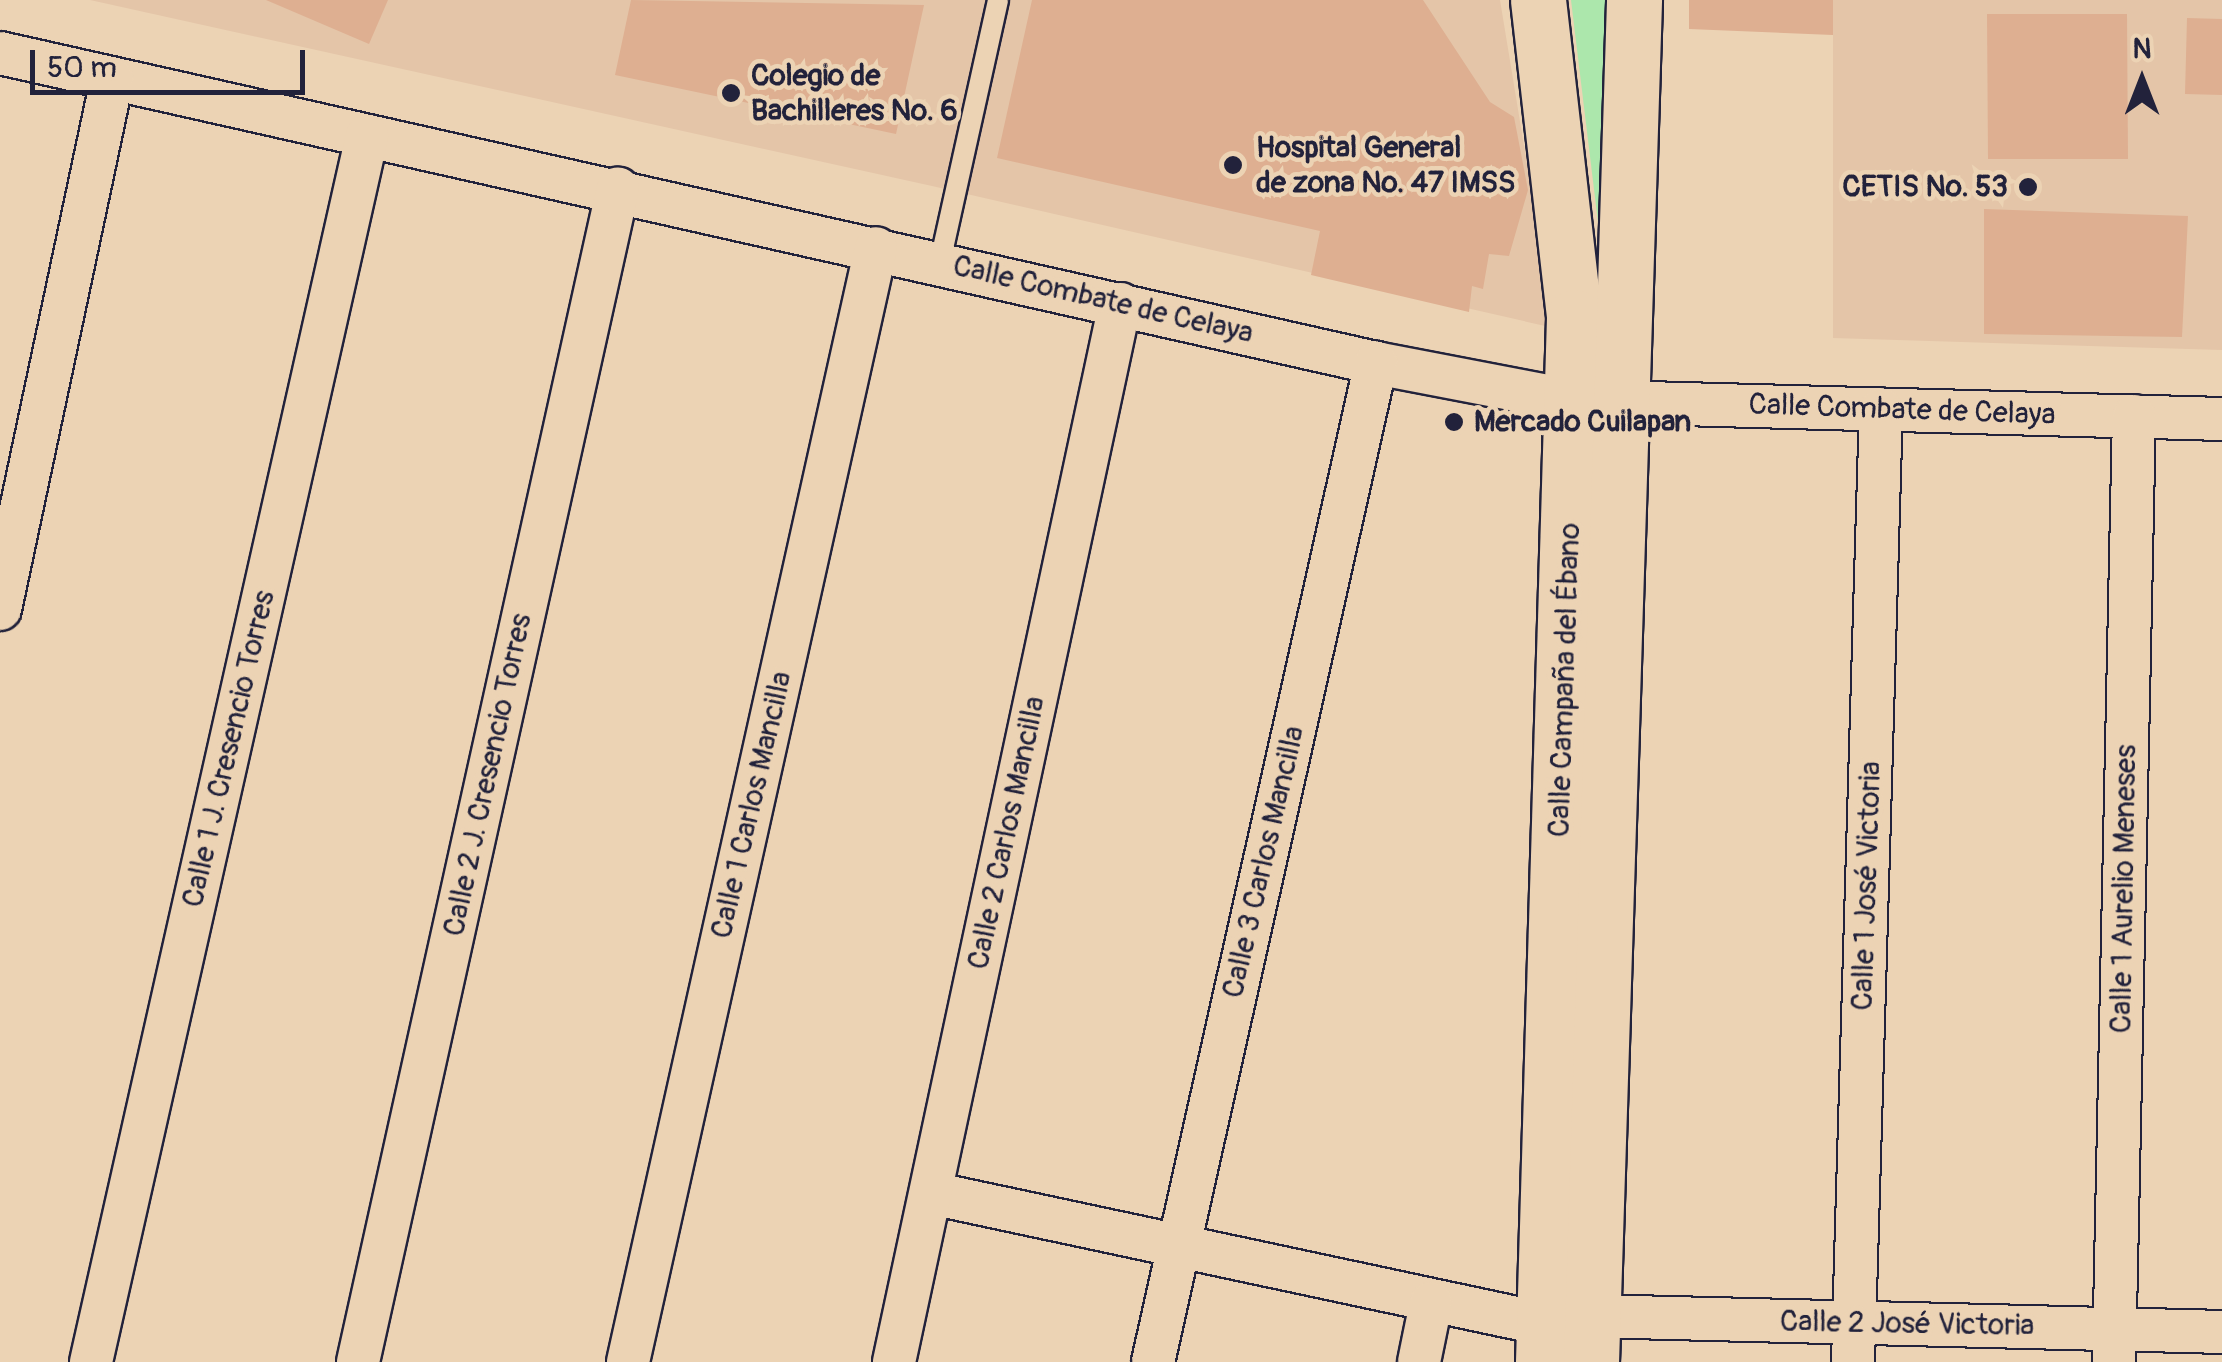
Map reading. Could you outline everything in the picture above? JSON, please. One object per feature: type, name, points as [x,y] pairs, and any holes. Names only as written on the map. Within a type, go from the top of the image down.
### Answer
[{"type":"street","name":"Calle Campaña del Ébano","points":[[1538,0],[1574,316],[1596,402]]},
{"type":"street","name":"Calle Campaña del Ébano","points":[[1568,1341],[1596,402],[1634,0]]},
{"type":"street","name":"Calle Combate de Celaya","points":[[0,53],[618,188],[1376,363],[1596,402],[2222,419]]},
{"type":"street","points":[[0,609],[112,80]]},
{"type":"street","name":"Calle 1 J. Cresencio Torres","points":[[91,1362],[367,136]]},
{"type":"street","name":"Calle 2 J. Cresencio Torres","points":[[358,1362],[618,188]]},
{"type":"street","name":"Calle 1 Carlos Mancilla","points":[[628,1362],[876,248]]},
{"type":"street","name":"Calle 2 Carlos Mancilla","points":[[894,1362],[1120,304]]},
{"type":"street","name":"Calle 3 Carlos Mancilla","points":[[1153,1362],[1376,363]]},
{"type":"street","name":"Calle 1 José Victoria","points":[[1854,1342],[1881,409]]},
{"type":"street","name":"Calle 1 Aurelio Meneses","points":[[2115,1346],[2134,416]]},
{"type":"street","name":"Calle 2 José Victoria","points":[[931,1193],[1431,1304],[1568,1341],[2115,1346],[2222,1332]]},
{"type":"street","points":[[1419,1362],[1431,1304]]},
{"type":"lane","points":[[940,262],[998,0]]},
{"type":"shaded area","name":"Hospital General de zona No. 47 IMSS","points":[[90,0],[1500,0],[1554,328],[932,186]]},
{"type":"shaded area","name":"CETIS No. 53","points":[[1833,0],[2222,0],[2222,350],[1833,338]]},
{"type":"green space","points":[[1571,0],[1619,0],[1610,321]]},
{"type":"building","points":[[266,0],[388,0],[369,44]]},
{"type":"building","points":[[631,0],[924,5],[896,134],[615,75]]},
{"type":"building","name":"Hospital General de zona No. 47 IMSS","points":[[1032,0],[1423,0],[1490,102],[1514,117],[1528,190],[1509,256],[1489,254],[1483,289],[1472,286],[1469,312],[1311,275],[1320,231],[997,158]]},
{"type":"building","points":[[1689,0],[1833,0],[1833,35],[1689,29]]},
{"type":"building","points":[[1987,14],[2127,14],[2128,159],[1988,159]]},
{"type":"building","points":[[2187,18],[2222,19],[2222,95],[2185,94]]},
{"type":"building","points":[[1984,209],[2188,216],[2182,337],[1984,334]]},
{"type":"place","name":"Colegio de Bachilleres No. 6","points":[[731,93]]},
{"type":"place","name":"Hospital General de zona No. 47 IMSS","points":[[1233,165]]},
{"type":"place","name":"CETIS No. 53","points":[[2028,187]]},
{"type":"place","name":"Mercado Cuilapan","points":[[1454,422]]}]
